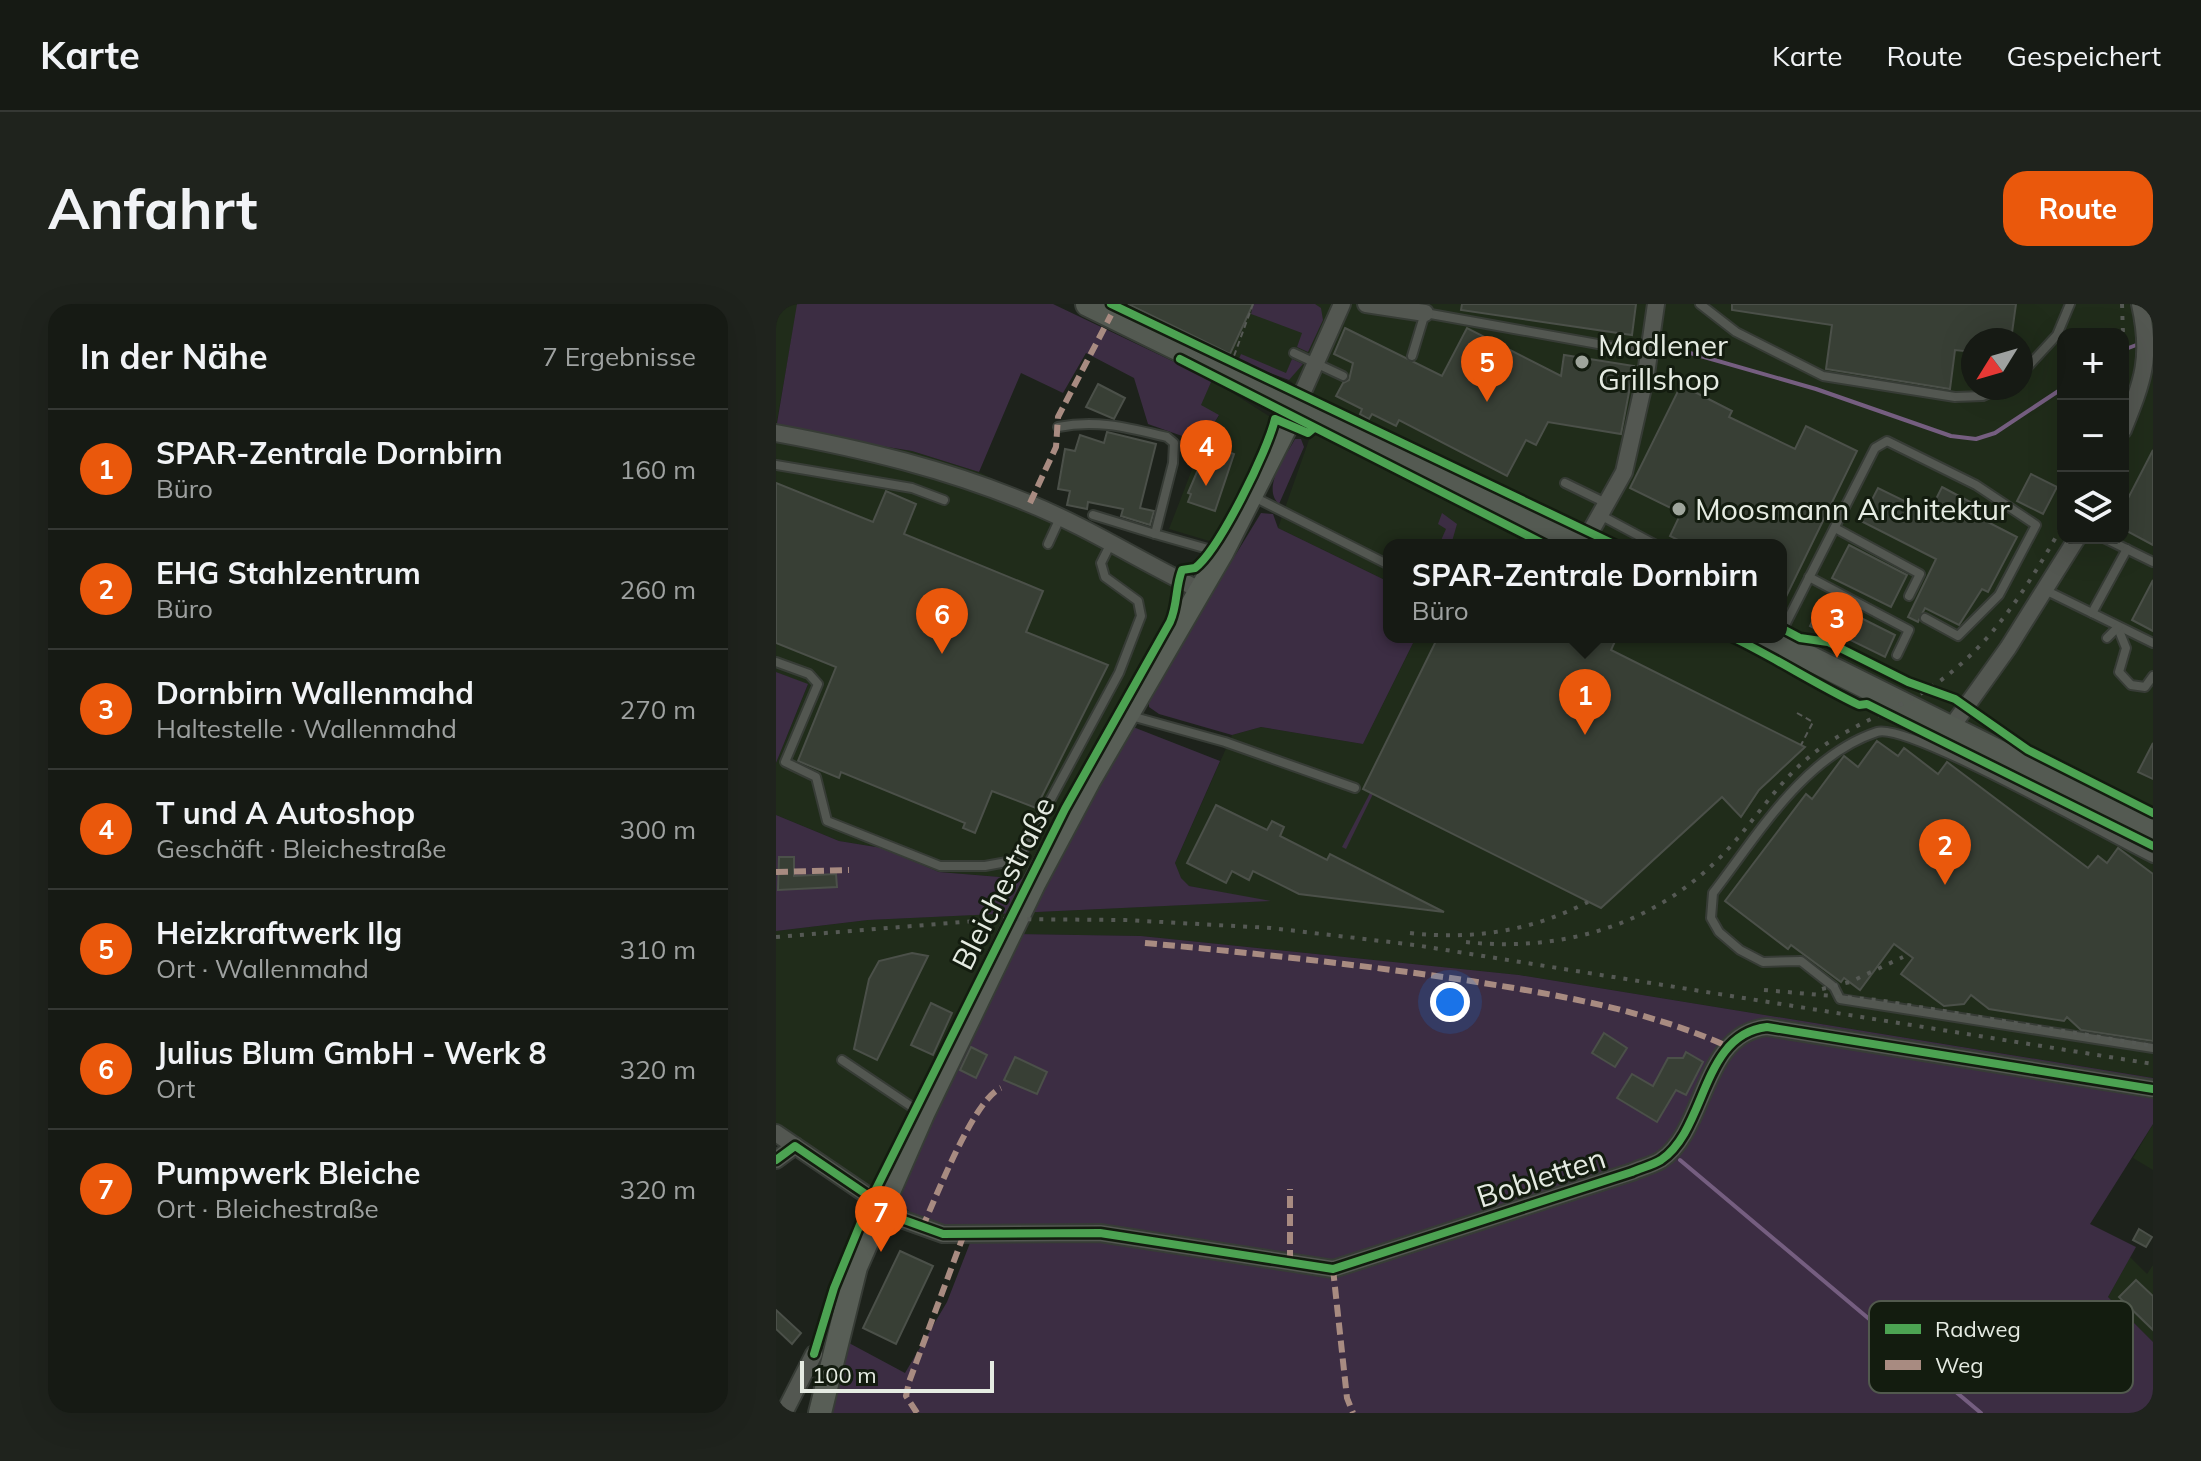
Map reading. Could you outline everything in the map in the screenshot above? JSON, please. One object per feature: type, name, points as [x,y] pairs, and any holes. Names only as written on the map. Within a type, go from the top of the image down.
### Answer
[{"type":"main road","points":[[1088,304],[1569,539]]},
{"type":"main road","name":"Bleichestraße","points":[[820,1413],[848,1293],[881,1205],[923,1114],[1035,882],[1128,715],[1202,591],[1297,405]]},
{"type":"main road","points":[[1786,643],[1950,729],[2150,820]]},
{"type":"street","points":[[1297,405],[1342,304]]},
{"type":"street","points":[[1366,304],[1425,313]]},
{"type":"street","points":[[1585,539],[1624,472],[1649,354],[1656,304]]},
{"type":"street","points":[[2129,415],[2145,376],[2146,330],[2140,304]]},
{"type":"street","points":[[776,433],[865,449],[939,469],[1060,518],[1202,591]]},
{"type":"street","points":[[1950,729],[2073,544]]},
{"type":"street","name":"Bobletten","points":[[776,1133],[881,1205],[922,1228],[943,1234],[1100,1233],[1333,1269],[1602,1183],[1663,1159],[1678,1140],[1723,1054],[1736,1039],[1754,1028],[1782,1029],[2153,1089]]},
{"type":"street","points":[[776,1160],[795,1146]]},
{"type":"street","points":[[784,1413],[814,1354]]},
{"type":"lane","points":[[1700,304],[1736,332],[1823,376],[1961,397]]},
{"type":"lane","points":[[2033,361],[2057,335],[2070,304]]},
{"type":"lane","points":[[1412,356],[1425,313],[1649,354]]},
{"type":"lane","points":[[1294,353],[1343,376]]},
{"type":"lane","points":[[1058,427],[1084,421],[1110,423],[1167,437],[1174,443],[1173,463],[1155,534]]},
{"type":"lane","points":[[1787,620],[1875,448],[1887,441],[1976,485],[2036,525],[1999,595],[1958,636],[1925,618]]},
{"type":"lane","points":[[776,465],[912,488],[944,500]]},
{"type":"lane","points":[[1565,483],[1647,539]]},
{"type":"lane","points":[[1253,496],[1383,562]]},
{"type":"lane","points":[[1093,515],[1222,553]]},
{"type":"lane","points":[[1048,544],[1060,518]]},
{"type":"lane","points":[[1835,528],[1920,574],[1909,596]]},
{"type":"lane","points":[[776,662],[809,674],[818,684],[785,762],[816,777],[827,821],[940,866],[985,866],[1018,860],[1119,673],[1141,616],[1138,601],[1105,577],[1101,563],[1111,543]]},
{"type":"lane","points":[[2117,544],[2153,562]]},
{"type":"lane","points":[[2092,613],[2127,549]]},
{"type":"lane","points":[[1809,577],[1909,630],[1897,655]]},
{"type":"lane","points":[[2045,590],[2153,643]]},
{"type":"lane","points":[[1787,612],[1791,614]]},
{"type":"lane","points":[[2107,638],[2118,627]]},
{"type":"lane","points":[[2118,627],[2126,648],[2119,672],[2131,685],[2145,687],[2153,676]]},
{"type":"lane","points":[[1128,715],[1225,742],[1355,788]]},
{"type":"lane","points":[[2153,858],[1937,747],[1897,732],[1880,731],[1810,774],[1713,893],[1711,918],[1719,932],[1740,950],[1763,962],[1801,961],[1834,987],[1840,999],[2153,1048]]},
{"type":"lane","points":[[842,1060],[923,1114]]},
{"type":"path","points":[[1240,367],[1229,361],[1244,334],[1253,304]]},
{"type":"path","points":[[1244,334],[1249,336]]},
{"type":"path","points":[[1797,713],[1813,722],[1801,745]]},
{"type":"shaded area","points":[[776,304],[798,304],[776,426]]},
{"type":"shaded area","points":[[797,304],[1053,304],[1212,380],[1201,405],[1219,415],[1202,443],[1148,424],[1134,378],[1086,353],[1063,393],[1021,373],[979,472],[912,451],[776,429]]},
{"type":"shaded area","points":[[1123,304],[2153,304],[2153,1078],[1519,975],[1141,936],[1016,934],[888,1199],[776,1125],[776,931],[868,920],[1266,901],[1189,886],[1180,878],[1175,863],[1232,735],[1261,727],[1363,744],[1413,643],[1787,643],[1787,539],[1383,539],[1383,579],[1278,528],[1310,437],[1311,398],[1289,380],[1238,361]]},
{"type":"shaded area","points":[[1253,304],[1315,304],[1321,308],[1323,320],[1308,352],[1297,347],[1302,333],[1251,314]]},
{"type":"shaded area","points":[[1241,354],[1286,373],[1292,359],[1303,364],[1289,380],[1238,361]]},
{"type":"shaded area","points":[[1212,380],[1272,418],[1216,543],[1169,529],[1203,441],[1219,416],[1200,406]]},
{"type":"shaded area","points":[[776,429],[912,451],[979,472],[1196,582],[1038,880],[939,872],[882,848],[839,841],[776,815],[776,763],[808,685],[776,672]]},
{"type":"shaded area","points":[[1295,439],[1301,439],[1304,447],[1279,504],[1274,497],[1274,481]]},
{"type":"shaded area","points":[[1261,513],[1273,514],[1278,528],[1383,579],[1383,643],[1413,643],[1363,744],[1261,727],[1232,735],[1159,714],[1149,707],[1149,697]]},
{"type":"shaded area","points":[[1442,513],[1457,524],[1453,539],[1442,539],[1446,529],[1438,524]]},
{"type":"shaded area","points":[[776,672],[808,684],[776,763]]},
{"type":"shaded area","points":[[1128,725],[1220,761],[1175,863],[1181,878],[1189,886],[1271,901],[868,920],[776,931],[776,815],[839,841],[882,848],[939,872],[1038,880]]},
{"type":"shaded area","points":[[1370,793],[1373,794],[1346,849],[1342,847]]},
{"type":"shaded area","points":[[1016,934],[1141,936],[1519,975],[2153,1078],[2153,1124],[2090,1224],[2136,1247],[2108,1297],[2112,1301],[1869,1301],[1869,1393],[2133,1393],[2133,1322],[2153,1342],[2153,1413],[828,1413],[849,1343],[905,1373],[947,1302],[970,1243],[916,1218],[906,1208],[888,1199]]},
{"type":"shaded area","points":[[2153,1124],[2153,1170],[2133,1158]]},
{"type":"shaded area","points":[[2130,1257],[2147,1274],[2153,1265],[2153,1342],[2133,1322],[2133,1301],[2112,1301],[2108,1297]]},
{"type":"building","points":[[1128,304],[1253,304],[1230,354]]},
{"type":"building","points":[[1462,304],[1636,304],[1632,335],[1461,310]]},
{"type":"building","points":[[1732,304],[2016,304],[2013,328],[1961,328],[1961,351],[1955,350],[1950,389],[1826,369],[1832,325],[1732,310]]},
{"type":"building","points":[[1345,328],[1442,376],[1467,328],[1561,376],[1564,355],[1634,366],[1621,434],[1548,422],[1536,445],[1526,440],[1507,476],[1399,420],[1396,426],[1372,414],[1369,419],[1360,414],[1362,409],[1336,396],[1343,383],[1349,380],[1353,363],[1334,354]]},
{"type":"building","points":[[1098,384],[1125,398],[1114,419],[1086,407]]},
{"type":"building","points":[[1681,385],[1732,411],[1729,417],[1795,449],[1806,426],[1857,451],[1787,595],[1787,539],[1676,539],[1670,536],[1681,513],[1630,488]]},
{"type":"building","points":[[1107,432],[1156,444],[1140,508],[1154,511],[1150,525],[1121,516],[1123,509],[1088,502],[1087,509],[1067,505],[1070,491],[1058,489],[1065,449],[1075,451],[1080,435],[1104,443]]},
{"type":"building","points":[[1223,450],[1234,454],[1215,511],[1188,502],[1191,494],[1188,493],[1203,458],[1211,461],[1213,454],[1221,456]]},
{"type":"building","points":[[2153,450],[2153,545],[2129,532],[2129,496]]},
{"type":"building","points":[[2031,474],[2057,487],[2043,514],[2017,501]]},
{"type":"building","points":[[776,483],[873,522],[886,491],[916,504],[904,534],[1043,591],[1026,632],[1108,665],[1036,808],[992,791],[975,833],[963,828],[965,823],[841,772],[839,778],[798,761],[836,667],[776,643]]},
{"type":"building","points":[[1942,487],[1976,505],[1972,514],[2017,537],[1988,592],[1982,589],[1959,625],[1925,608],[1918,622],[1908,617],[1936,559],[1861,521],[1878,488],[1929,513]]},
{"type":"building","points":[[1849,545],[1907,575],[1891,607],[1832,578]]},
{"type":"building","points":[[2153,580],[2153,631],[2132,620]]},
{"type":"building","points":[[1823,599],[1895,635],[1885,657],[1822,626],[1820,631],[1810,626]]},
{"type":"building","points":[[1435,643],[1614,643],[1611,650],[1805,747],[1759,790],[1741,817],[1722,797],[1601,908],[1363,789]]},
{"type":"building","points":[[1877,741],[1898,756],[1904,748],[1938,774],[1947,762],[2088,868],[2098,856],[2107,863],[2118,848],[2153,874],[2153,1041],[2081,1030],[2067,1017],[2064,1021],[1989,1009],[1971,995],[1964,1004],[1944,1006],[1901,974],[1913,958],[1894,944],[1860,990],[1844,978],[1841,982],[1791,945],[1788,949],[1725,901],[1806,794],[1812,799],[1844,756],[1858,767]]},
{"type":"building","points":[[2153,743],[2153,779],[2138,772]]},
{"type":"building","points":[[1216,805],[1267,830],[1272,821],[1284,827],[1280,836],[1327,860],[1330,854],[1444,912],[1299,894],[1253,871],[1249,880],[1232,871],[1226,883],[1187,863]]},
{"type":"building","points":[[779,857],[794,857],[794,876],[836,874],[837,887],[778,890]]},
{"type":"building","points":[[912,953],[928,956],[877,1060],[854,1049],[869,979],[879,961]]},
{"type":"building","points":[[931,1003],[952,1013],[933,1055],[911,1045]]},
{"type":"building","points":[[1604,1033],[1627,1048],[1615,1067],[1592,1053]]},
{"type":"building","points":[[971,1047],[987,1055],[976,1078],[960,1070]]},
{"type":"building","points":[[1686,1052],[1703,1062],[1686,1095],[1676,1090],[1657,1122],[1617,1098],[1632,1074],[1653,1086],[1668,1058],[1683,1058]]},
{"type":"building","points":[[1015,1057],[1047,1072],[1037,1094],[1004,1080]]},
{"type":"building","points":[[2139,1229],[2152,1237],[2146,1247],[2133,1240]]},
{"type":"building","points":[[900,1251],[933,1266],[896,1344],[863,1328]]},
{"type":"building","points":[[2136,1280],[2153,1296],[2153,1330],[2133,1311],[2133,1301],[2123,1301],[2119,1297]]},
{"type":"building","points":[[776,1310],[801,1333],[792,1344],[776,1329]]},
{"type":"waterway","points":[[2129,348],[2139,344]]},
{"type":"waterway","points":[[1662,345],[1816,389],[1951,436],[1976,439],[1995,433],[2057,392]]},
{"type":"waterway","points":[[1680,1160],[1869,1319]]},
{"type":"waterway","points":[[1957,1393],[1981,1413]]},
{"type":"railway","points":[[2122,304],[2123,328]]},
{"type":"railway","points":[[1466,942],[1503,944],[1575,937],[1642,914],[1673,896],[1729,848],[1777,789],[1809,757],[1836,738],[1925,691],[1968,657],[2004,617],[2057,535]]},
{"type":"railway","points":[[1410,933],[1457,935],[1502,931],[1545,920],[1588,902]]},
{"type":"railway","points":[[776,937],[1000,919],[1125,920],[1271,928],[1415,945],[2153,1064]]},
{"type":"railway","points":[[1822,989],[1850,982],[1903,957]]},
{"type":"railway","points":[[1764,990],[1878,1000],[2153,1046]]},
{"type":"marked path","points":[[1030,503],[1056,447],[1058,417],[1111,315]]},
{"type":"marked path","points":[[776,872],[849,870]]},
{"type":"marked path","points":[[1145,943],[1349,965],[1537,992],[1602,1005],[1667,1023],[1729,1047]]},
{"type":"marked path","points":[[922,1228],[967,1130],[990,1096],[1001,1088]]},
{"type":"marked path","points":[[1290,1189],[1290,1262]]},
{"type":"marked path","points":[[917,1413],[906,1396],[909,1382],[964,1234]]},
{"type":"marked path","points":[[1333,1269],[1347,1398],[1353,1413]]},
{"type":"cycle path","points":[[1111,304],[1603,539]]},
{"type":"cycle path","points":[[1180,359],[1534,539]]},
{"type":"cycle path","points":[[814,1354],[834,1288],[868,1205],[1065,809],[1170,622],[1182,570],[1195,568],[1217,541],[1253,475],[1275,419],[1308,433],[1314,428]]},
{"type":"cycle path","points":[[1787,631],[1800,638],[1828,642],[1908,682],[1955,699],[2028,750],[2153,813]]},
{"type":"cycle path","points":[[1743,643],[1859,705],[1867,704],[2153,846]]},
{"type":"cycle path","points":[[776,1160],[795,1146],[904,1220],[943,1234],[1100,1233],[1333,1269],[1658,1162],[1676,1146],[1688,1127],[1706,1084],[1729,1046],[1745,1033],[1767,1027],[2153,1089]]},
{"type":"place","name":"Madlener Grillshop","points":[[1582,362]]},
{"type":"place","name":"Heizkraftwerk Ilg","points":[[1487,402]]},
{"type":"place","name":"T und A Autoshop","points":[[1206,486]]},
{"type":"place","name":"Moosmann Architektur","points":[[1679,509]]},
{"type":"place","name":"Julius Blum GmbH - Werk 8","points":[[942,654]]},
{"type":"place","name":"Dornbirn Wallenmahd","points":[[1837,658]]},
{"type":"place","name":"SPAR-Zentrale Dornbirn","points":[[1585,735]]},
{"type":"place","name":"EHG Stahlzentrum","points":[[1945,885]]},
{"type":"place","name":"Pumpwerk Bleiche","points":[[881,1252]]}]
